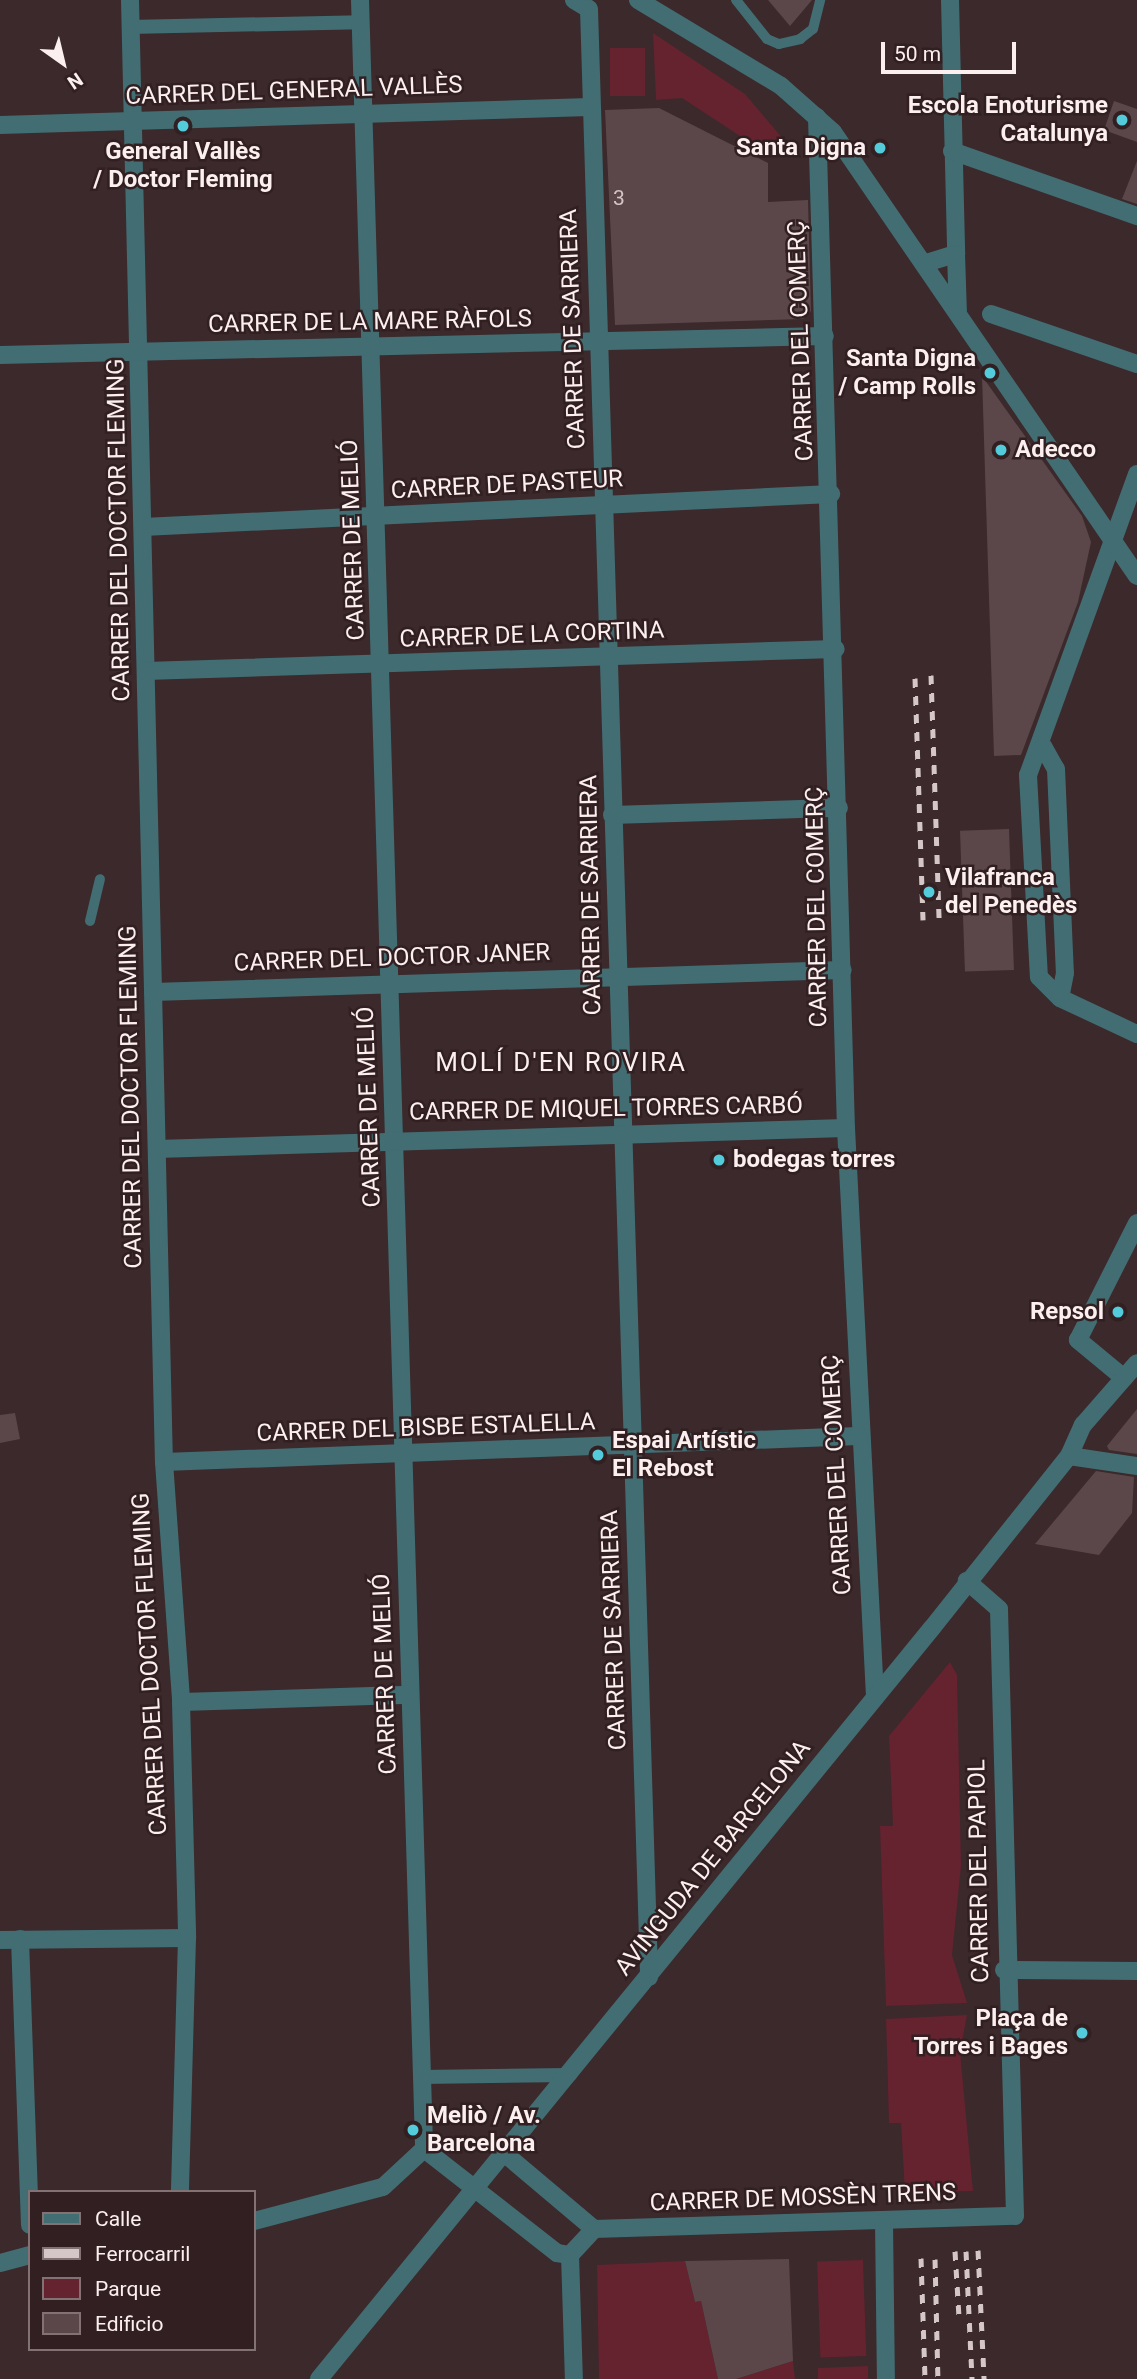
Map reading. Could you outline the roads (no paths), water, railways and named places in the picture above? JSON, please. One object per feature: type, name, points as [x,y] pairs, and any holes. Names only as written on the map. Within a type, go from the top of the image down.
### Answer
[{"type":"street","name":"CARRER DEL DOCTOR FLEMING","points":[[130,0],[163,1462],[181,1702],[187,1938],[180,2190]]},
{"type":"street","name":"CARRER DE MELIÓ","points":[[360,0],[366,114],[424,2149]]},
{"type":"street","name":"CARRER DE SARRIERA","points":[[574,0],[589,9],[603,505],[612,658],[612,816],[649,1977]]},
{"type":"street","points":[[638,0],[781,86],[817,117],[846,148],[1137,576]]},
{"type":"street","points":[[950,0],[952,151],[960,317]]},
{"type":"street","points":[[129,27],[360,22]]},
{"type":"street","name":"CARRER DEL GENERAL VALLÈS","points":[[0,125],[590,107]]},
{"type":"street","name":"CARRER DEL COMERÇ","points":[[817,117],[836,649],[846,1128],[859,1436],[875,1697]]},
{"type":"street","points":[[952,151],[1137,216]]},
{"type":"street","points":[[926,263],[956,254]]},
{"type":"street","points":[[991,314],[1137,364]]},
{"type":"street","name":"CARRER DE LA MARE RÀFOLS","points":[[0,355],[825,336]]},
{"type":"street","points":[[1137,474],[1043,746],[1028,775],[1039,977],[1059,998],[1137,1034]]},
{"type":"street","name":"CARRER DE PASTEUR","points":[[143,527],[831,494]]},
{"type":"street","name":"CARRER DE LA CORTINA","points":[[146,671],[836,649]]},
{"type":"street","points":[[1043,746],[1056,769],[1065,973],[1059,998]]},
{"type":"street","points":[[612,816],[839,808]]},
{"type":"street","name":"CARRER DEL DOCTOR JANER","points":[[153,992],[617,974],[843,970]]},
{"type":"street","name":"CARRER DE MIQUEL TORRES CARBÓ","points":[[157,1149],[395,1139],[846,1128]]},
{"type":"street","points":[[1124,1378],[1078,1339],[1137,1223]]},
{"type":"street","name":"AVINGUDA DE BARCELONA","points":[[319,2379],[570,2075],[875,1697],[1069,1456],[1083,1425],[1137,1363]]},
{"type":"street","name":"CARRER DEL BISBE ESTALELLA","points":[[163,1462],[859,1436]]},
{"type":"street","points":[[1069,1456],[1137,1466]]},
{"type":"street","name":"CARRER DEL PAPIOL","points":[[967,1581],[999,1609],[1004,1970],[1015,2216]]},
{"type":"street","points":[[181,1702],[410,1695]]},
{"type":"street","points":[[0,1940],[187,1938]]},
{"type":"street","points":[[20,1939],[29,2190]]},
{"type":"street","points":[[1004,1970],[1137,1971]]},
{"type":"street","points":[[421,2077],[570,2075]]},
{"type":"street","points":[[256,2220],[383,2187],[424,2149],[557,2253],[570,2255]]},
{"type":"street","points":[[504,2153],[594,2229],[570,2255],[574,2379]]},
{"type":"street","name":"CARRER DE MOSSÈN TRENS","points":[[594,2229],[1015,2216]]},
{"type":"street","points":[[884,2222],[886,2379]]},
{"type":"street","points":[[0,2263],[28,2256]]},
{"type":"lane","points":[[736,0],[767,40],[779,44],[800,39],[813,29],[820,0]]},
{"type":"lane","points":[[90,921],[100,879]]},
{"type":"railway","points":[[931,675],[939,920]]},
{"type":"railway","points":[[915,678],[923,920]]},
{"type":"railway","points":[[978,2250],[984,2379]]},
{"type":"railway","points":[[955,2251],[959,2316]]},
{"type":"railway","points":[[966,2251],[972,2379]]},
{"type":"railway","points":[[921,2258],[925,2379]]},
{"type":"railway","points":[[935,2259],[938,2379]]},
{"type":"place","name":"Escola Enoturisme Catalunya","points":[[1122,120]]},
{"type":"place","name":"General Vallès / Doctor Fleming","points":[[183,126]]},
{"type":"place","name":"Santa Digna","points":[[880,148]]},
{"type":"place","name":"Santa Digna / Camp Rolls","points":[[990,373]]},
{"type":"place","name":"Adecco","points":[[1001,450]]},
{"type":"place","name":"Vilafranca del Penedès","points":[[929,892]]},
{"type":"place","name":"bodegas torres","points":[[719,1160]]},
{"type":"place","name":"Repsol","points":[[1118,1312]]},
{"type":"place","name":"Espai Artístic El Rebost","points":[[598,1455]]},
{"type":"place","name":"Plaça de Torres i Bages","points":[[1082,2033]]},
{"type":"place","name":"Meliò / Av. Barcelona","points":[[413,2130]]},
{"type":"district","name":"MOLÍ D'EN ROVIRA","points":[[561,1063]]}]
